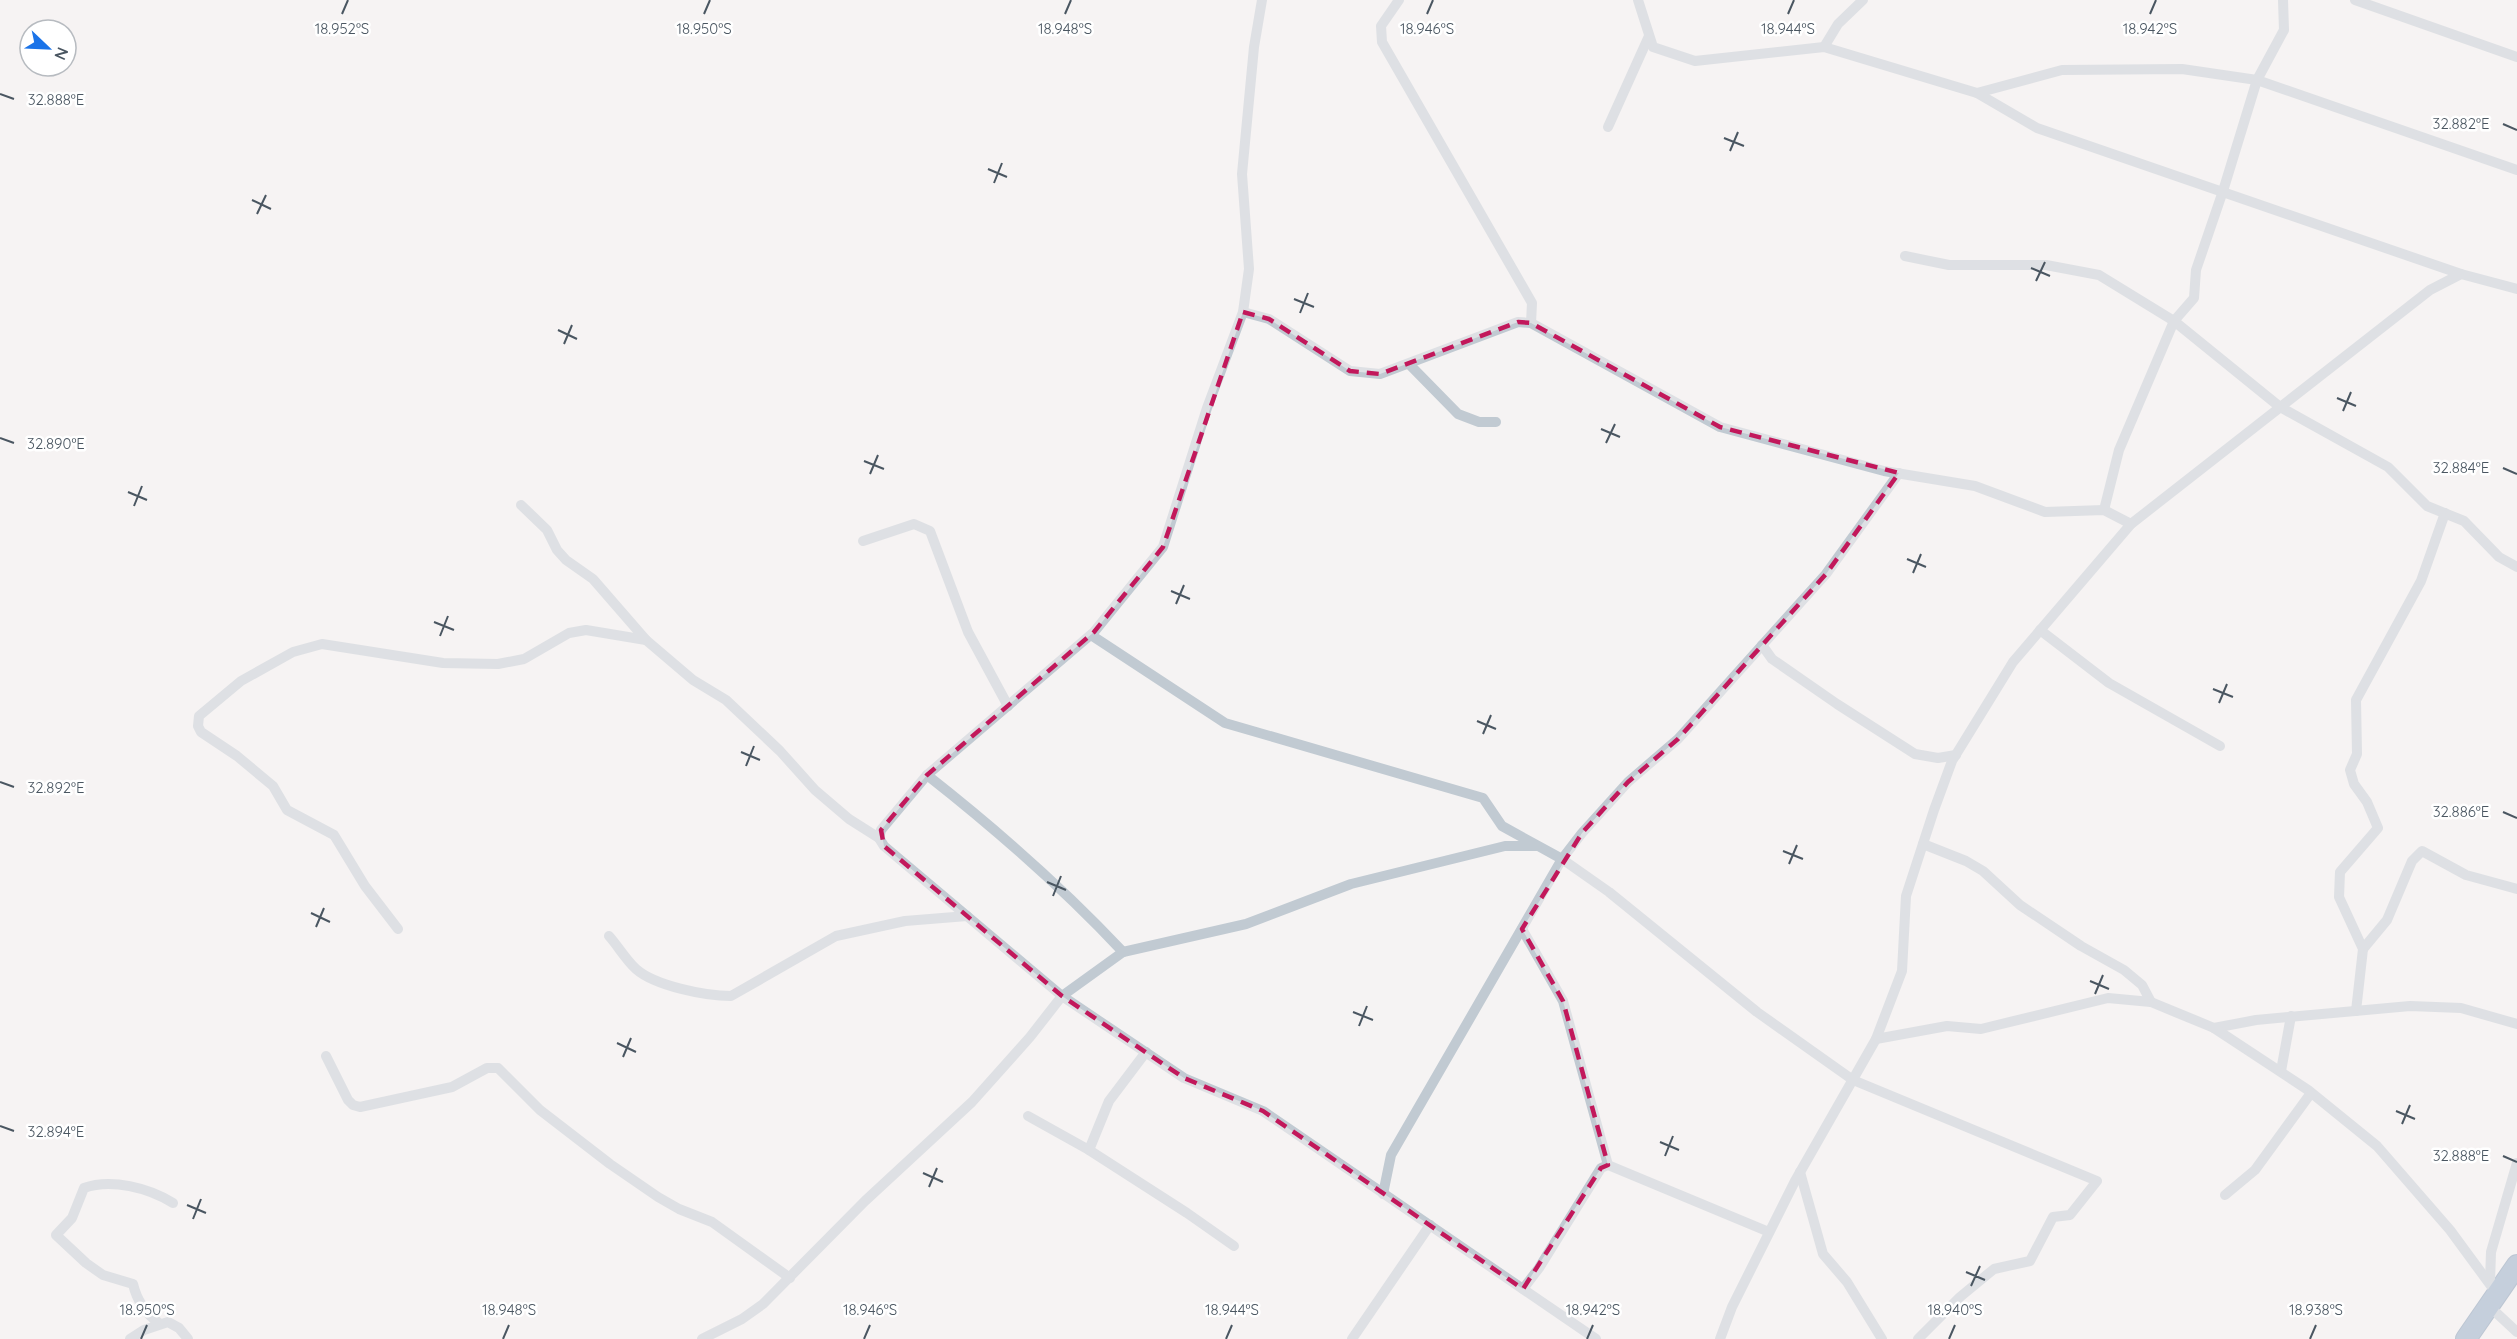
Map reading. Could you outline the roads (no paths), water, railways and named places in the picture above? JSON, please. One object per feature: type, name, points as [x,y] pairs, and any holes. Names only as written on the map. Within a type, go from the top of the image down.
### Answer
[{"type":"highway","points":[[2466,1339],[2492,1294],[2517,1265]]},
{"type":"street","points":[[879,838],[881,830],[927,775],[1091,635],[1163,547],[1207,408],[1243,312],[1249,269],[1242,174],[1254,47],[1262,0]]},
{"type":"street","points":[[1399,0],[1381,26],[1382,42],[1532,303],[1531,323]]},
{"type":"street","points":[[1638,0],[1653,47],[1695,61],[1824,47],[1977,93],[2037,128],[2461,274],[2517,289]]},
{"type":"street","points":[[1824,47],[1838,24],[1863,0]]},
{"type":"street","points":[[2104,510],[2120,450],[2174,321],[2194,298],[2196,270],[2257,80],[2284,30],[2283,0]]},
{"type":"street","points":[[2355,0],[2517,57]]},
{"type":"street","points":[[1608,127],[1649,36]]},
{"type":"street","points":[[1977,93],[2062,70],[2182,69],[2257,80],[2517,170]]},
{"type":"street","points":[[1905,256],[1949,265],[2046,265],[2099,275],[2174,321],[2280,407],[2388,467],[2427,506],[2464,521],[2499,557],[2517,567]]},
{"type":"street","points":[[1723,1338],[1732,1307],[1769,1232],[1800,1172],[1876,1039],[1902,971],[1906,896],[1923,844],[1956,755],[2013,662],[2131,524],[2430,290],[2461,274]]},
{"type":"street","points":[[1243,312],[1269,319],[1350,371],[1380,374],[1518,321],[1531,323],[1720,427],[1884,471],[1975,486],[2044,512],[2104,510],[2131,524]]},
{"type":"street","points":[[1409,363],[1458,414],[1479,422],[1496,422]]},
{"type":"street","points":[[1383,1194],[1391,1155],[1522,929],[1563,860],[1582,833],[1628,782],[1678,739],[1826,573],[1899,473]]},
{"type":"street","points":[[521,506],[547,530],[557,550],[566,560],[593,579],[646,640],[693,680],[726,700],[780,751],[815,790],[849,819],[879,838],[884,846],[1062,996],[1184,1078],[1263,1111],[1596,1339]]},
{"type":"street","points":[[2355,1011],[2363,949],[2339,897],[2340,872],[2378,828],[2367,802],[2354,784],[2350,770],[2357,754],[2356,700],[2421,581],[2445,513]]},
{"type":"street","points":[[862,541],[914,524],[930,531],[968,632],[1008,706]]},
{"type":"street","points":[[398,929],[366,886],[334,835],[287,810],[273,786],[237,756],[201,732],[198,726],[199,716],[241,681],[293,652],[322,644],[444,663],[498,664],[524,659],[569,633],[586,630],[646,640]]},
{"type":"street","points":[[2040,630],[2109,682],[2220,746]]},
{"type":"street","points":[[1091,635],[1225,723],[1483,798],[1502,826],[1563,860],[1610,892],[1757,1012],[1853,1080],[2097,1181],[2070,1215],[2053,1217],[2030,1261],[1994,1269],[1960,1297],[1918,1339]]},
{"type":"street","points":[[1762,645],[1772,658],[1914,754],[1938,758],[1956,755]]},
{"type":"street","points":[[927,775],[980,817],[1077,903],[1122,952]]},
{"type":"street","points":[[1923,844],[1966,861],[1983,872],[2020,905],[2081,946],[2124,970],[2142,985],[2151,1002]]},
{"type":"street","points":[[702,1339],[742,1319],[763,1304],[837,1228],[972,1102],[1030,1037],[1062,996],[1122,952],[1246,924],[1351,884],[1506,846],[1538,846]]},
{"type":"street","points":[[2363,949],[2387,920],[2412,861],[2422,851],[2466,875],[2517,888]]},
{"type":"street","points":[[609,936],[632,964],[646,976],[713,996],[731,996],[836,936],[905,921],[967,916]]},
{"type":"street","points":[[1522,929],[1563,1001],[1608,1165]]},
{"type":"street","points":[[1876,1039],[1947,1026],[1981,1029],[2108,998],[2151,1002],[2214,1028],[2281,1071],[2378,1146],[2450,1230],[2517,1332]]},
{"type":"street","points":[[2214,1028],[2291,1016],[2410,1006],[2461,1008],[2517,1024]]},
{"type":"street","points":[[2281,1071],[2291,1016]]},
{"type":"street","points":[[1089,1150],[1109,1101],[1146,1052]]},
{"type":"street","points":[[326,1056],[348,1100],[360,1107],[452,1087],[487,1068],[498,1068],[540,1110],[610,1164],[664,1201],[712,1222],[790,1278]]},
{"type":"street","points":[[2225,1195],[2255,1170],[2311,1093]]},
{"type":"street","points":[[1028,1116],[1089,1150],[1234,1246]]},
{"type":"street","points":[[2492,1294],[2491,1252],[2517,1163]]},
{"type":"street","points":[[1523,1289],[1539,1268],[1601,1168],[1608,1165],[1769,1232]]},
{"type":"street","points":[[1800,1172],[1823,1254],[1847,1282],[1882,1339]]},
{"type":"street","points":[[159,1323],[142,1307],[136,1297],[133,1284],[103,1275],[86,1263],[56,1235],[72,1218],[84,1188],[92,1185],[141,1188],[157,1193],[173,1203]]},
{"type":"street","points":[[1352,1339],[1430,1226]]},
{"type":"street","points":[[130,1339],[159,1323],[175,1324],[188,1339]]}]
